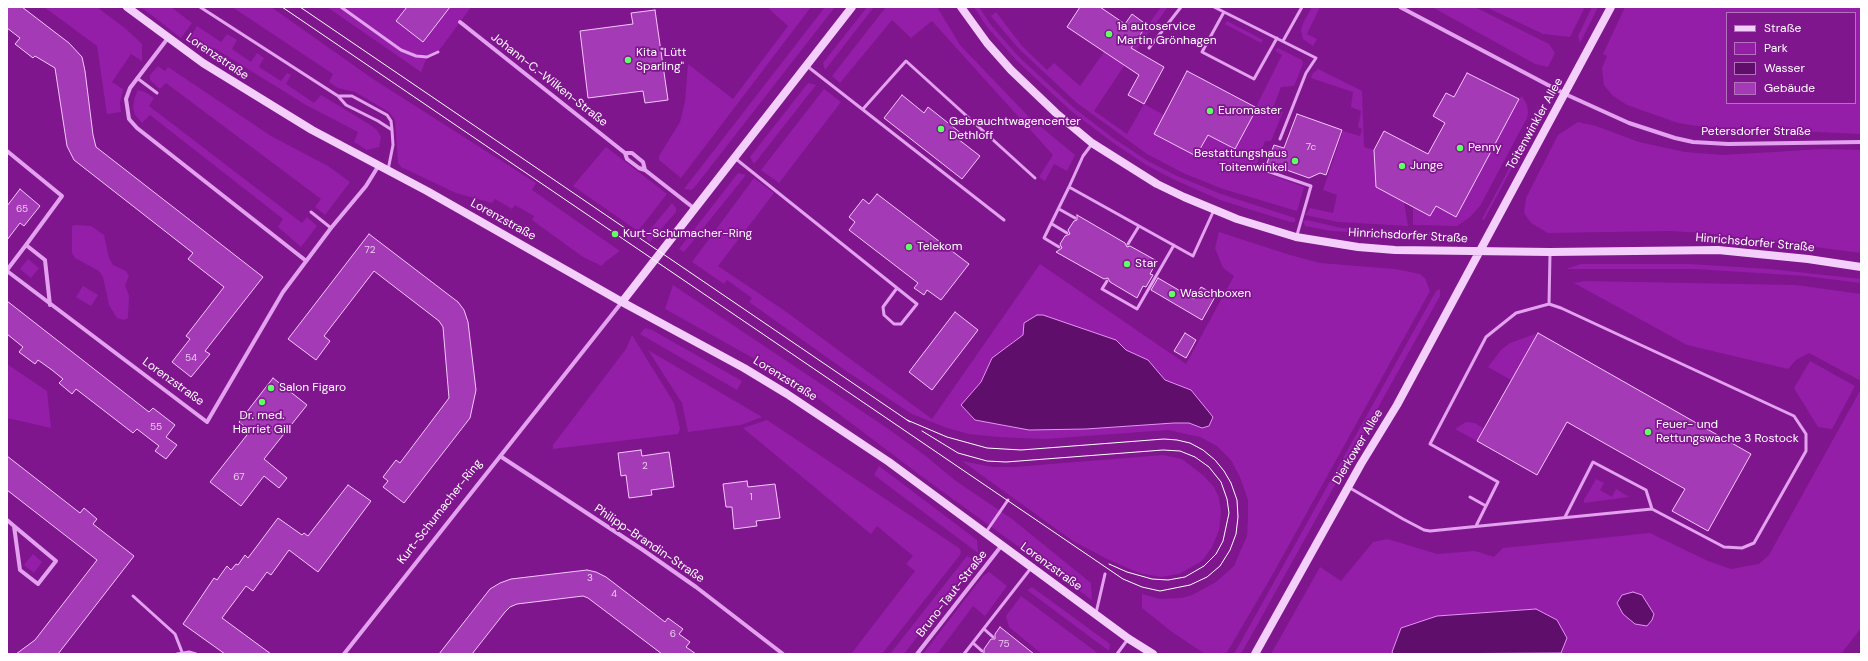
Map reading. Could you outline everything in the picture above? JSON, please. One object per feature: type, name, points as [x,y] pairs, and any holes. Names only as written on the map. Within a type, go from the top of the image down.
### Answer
[{"type":"street","name":"Lorenzstraße","points":[[127,7],[168,38],[257,98],[622,302],[744,368],[787,394],[871,450],[1128,639],[1153,654]]},
{"type":"street","name":"Kurt-Schumacher-Ring","points":[[344,654],[696,209],[852,7]]},
{"type":"street","name":"Hinrichsdorfer Straße","points":[[961,7],[987,43],[1010,70],[1056,113],[1092,143],[1157,184],[1214,210],[1296,237],[1358,247],[1479,251],[1550,252],[1718,250],[1808,259],[1861,267]]},
{"type":"street","points":[[1400,7],[1565,94]]},
{"type":"street","name":"Toitenwinkler Allee","points":[[1479,251],[1611,7]]},
{"type":"street","name":"Johann-C.-Wilken-Straße","points":[[460,22],[625,153],[627,159],[639,168],[645,170],[696,209]]},
{"type":"street","name":"Lorenzstraße","points":[[168,38],[130,88],[126,99],[129,119],[137,128],[305,260]]},
{"type":"street","name":"Petersdorfer Straße","points":[[1565,94],[1635,125],[1675,138],[1693,142],[1728,144],[1861,142]]},
{"type":"street","name":"Lorenzstraße","points":[[7,151],[62,196],[7,271],[50,305],[207,422],[283,292],[305,260],[366,186],[379,166]]},
{"type":"street","name":"Johann-C.-Wilken-Straße","points":[[625,153],[632,153],[643,162],[645,170]]},
{"type":"street","points":[[26,245],[45,260],[50,305]]},
{"type":"street","name":"Dierkower Allee","points":[[1255,654],[1348,487],[1397,405],[1479,251]]},
{"type":"street","name":"Philipp-Brandin-Straße","points":[[500,456],[661,563],[783,654]]},
{"type":"street","points":[[7,520],[56,561],[38,584],[20,570],[14,526]]},
{"type":"street","name":"Bruno-Taut-Straße","points":[[917,654],[1002,545]]},
{"type":"lane","points":[[200,7],[338,96],[346,105],[378,121],[392,130]]},
{"type":"lane","points":[[341,7],[401,50],[416,56],[427,57],[438,52]]},
{"type":"lane","points":[[1149,48],[1181,7]]},
{"type":"lane","points":[[1214,7],[1316,58],[1306,73],[1280,139]]},
{"type":"lane","points":[[1283,41],[1302,7]]},
{"type":"lane","points":[[1224,12],[1202,52],[1254,79],[1277,38]]},
{"type":"lane","points":[[863,109],[906,60],[1035,178]]},
{"type":"lane","points":[[806,65],[1004,220]]},
{"type":"lane","points":[[137,78],[157,93]]},
{"type":"lane","points":[[338,96],[352,96],[387,115],[391,121],[393,145],[388,170]]},
{"type":"lane","points":[[1059,247],[1044,238],[1052,224],[1083,156],[1092,143]]},
{"type":"lane","points":[[735,158],[917,304],[901,324],[894,324],[884,315],[883,307],[897,288]]},
{"type":"lane","points":[[1267,171],[1311,186],[1296,237]]},
{"type":"lane","points":[[1069,187],[1193,256],[1214,210]]},
{"type":"lane","points":[[1059,209],[1075,218]]},
{"type":"lane","points":[[311,212],[331,228]]},
{"type":"lane","points":[[1052,224],[1067,233]]},
{"type":"lane","points":[[1128,244],[1139,226]]},
{"type":"lane","points":[[1107,281],[1102,289],[1137,309],[1174,245]]},
{"type":"lane","points":[[1549,304],[1550,252]]},
{"type":"lane","points":[[1348,487],[1424,530],[1430,531],[1652,509],[1724,547],[1742,548],[1754,543],[1806,451],[1806,434],[1794,416],[1561,308],[1549,304],[1516,313],[1486,338],[1430,444],[1498,482],[1476,526]]},
{"type":"lane","points":[[1566,517],[1593,462],[1646,490],[1652,509]]},
{"type":"lane","points":[[1470,497],[1486,506]]},
{"type":"lane","points":[[985,533],[1008,500]]},
{"type":"lane","points":[[964,654],[1031,568]]},
{"type":"lane","points":[[1096,615],[1105,574]]},
{"type":"lane","points":[[133,596],[175,634],[182,652]]},
{"type":"lane","points":[[984,630],[993,637]]},
{"type":"lane","points":[[1117,654],[1128,639]]},
{"type":"lane","points":[[973,643],[982,651]]},
{"type":"lane","points":[[177,654],[182,652],[196,654]]},
{"type":"green space","points":[[44,7],[97,7],[126,29],[142,44],[142,61],[131,54],[112,82],[123,89],[120,103],[121,112],[107,114],[97,46]]},
{"type":"green space","points":[[141,7],[171,7],[192,23],[181,38]]},
{"type":"green space","points":[[232,7],[271,7],[373,79],[536,183],[532,190],[620,251],[602,266],[583,257],[532,220],[534,216],[515,205],[512,209],[495,199],[492,203],[456,193],[401,167],[398,163],[395,120],[389,112],[355,92],[338,88],[329,82],[333,74]]},
{"type":"green space","points":[[327,7],[471,7],[438,52],[427,57],[421,72]]},
{"type":"green space","points":[[767,7],[811,7],[681,178],[659,160],[659,156],[680,122],[685,102],[688,64],[733,99],[788,26]]},
{"type":"green space","points":[[825,7],[835,7],[694,188],[691,190],[684,189]]},
{"type":"green space","points":[[867,7],[874,7],[825,70],[823,63]]},
{"type":"green space","points":[[886,7],[937,7],[960,45],[1029,117],[1075,155],[1067,171],[1054,164],[1045,181],[1039,177],[1053,155],[932,21],[911,38],[892,20],[840,83],[832,76]]},
{"type":"green space","points":[[974,7],[979,7],[991,25],[1018,56],[1074,108],[1113,138],[1148,161],[1177,176],[1221,194],[1295,218],[1295,222],[1290,222],[1220,200],[1146,165],[1112,142],[1071,111],[1016,60],[987,27]]},
{"type":"green space","points":[[1161,7],[1168,7],[1124,66],[1094,111],[1127,134],[1144,104],[1164,115],[1154,134],[1196,156],[1208,135],[1235,149],[1282,55],[1275,51],[1278,48],[1302,60],[1303,64],[1294,86],[1281,87],[1271,113],[1283,112],[1271,141],[1265,141],[1255,169],[1304,187],[1297,211],[1223,189],[1183,173],[1147,154],[1077,103],[1019,49],[991,16],[996,12],[1022,46],[1047,70],[1054,63],[1080,86],[1104,52],[1121,63]]},
{"type":"green space","points":[[1312,7],[1320,7],[1307,34],[1317,39],[1313,46],[1303,39],[1301,30],[1303,23]]},
{"type":"green space","points":[[1432,7],[1475,7],[1549,44],[1555,53],[1548,67],[1535,64]]},
{"type":"green space","points":[[1486,7],[1585,7],[1570,37],[1543,34]]},
{"type":"green space","points":[[1592,7],[1598,7],[1580,43],[1578,36]]},
{"type":"green space","points":[[1625,7],[1861,7],[1861,134],[1704,127],[1678,123],[1627,105],[1612,95],[1604,85],[1602,68],[1607,56],[1603,54]]},
{"type":"green space","points":[[1227,21],[1263,40],[1261,43],[1225,24]]},
{"type":"green space","points":[[197,26],[221,42],[227,34],[237,40],[232,49],[251,62],[257,53],[264,58],[259,67],[281,81],[287,73],[291,75],[286,84],[314,103],[321,95],[372,126],[377,130],[381,137],[379,147],[367,150],[354,142],[358,132],[306,105],[214,48],[208,56],[187,42]]},
{"type":"green space","points":[[158,66],[165,71],[168,67],[271,136],[328,166],[350,182],[325,215],[315,207],[321,199],[166,83],[160,89],[150,80],[150,75]]},
{"type":"green space","points":[[1318,69],[1362,91],[1364,147],[1374,150],[1376,187],[1404,202],[1408,226],[1338,222],[1305,215],[1310,208],[1333,213],[1337,195],[1323,190],[1343,131],[1360,136],[1362,129],[1358,127],[1361,111],[1351,107],[1353,92],[1311,78],[1313,73]]},
{"type":"green space","points":[[808,83],[816,85],[754,164],[750,157]]},
{"type":"green space","points":[[824,89],[841,102],[779,183],[761,170]]},
{"type":"green space","points":[[138,90],[145,92],[154,98],[149,106],[302,223],[307,217],[317,226],[301,247],[278,227],[283,219],[150,115],[142,123],[135,115],[133,107]]},
{"type":"green space","points":[[1522,96],[1527,105],[1527,118],[1480,206],[1470,217],[1457,226],[1413,225],[1413,206],[1436,206],[1456,217]]},
{"type":"green space","points":[[1538,104],[1539,116],[1537,121],[1484,220],[1482,219],[1536,118]]},
{"type":"green space","points":[[1578,122],[1596,126],[1639,142],[1685,152],[1723,155],[1823,149],[1861,150],[1861,253],[1706,233],[1670,231],[1548,233],[1531,223],[1524,213],[1526,198],[1558,135]]},
{"type":"green space","points":[[606,147],[667,194],[638,231],[573,186]]},
{"type":"green space","points":[[738,173],[746,175],[684,252],[679,249]]},
{"type":"green space","points":[[754,178],[774,193],[718,266],[785,311],[932,419],[1040,264],[1186,364],[1234,276],[1223,268],[1215,248],[1219,232],[1320,263],[1395,269],[1420,274],[1425,278],[1430,291],[1270,579],[1226,654],[1205,654],[1172,632],[1142,608],[1142,594],[1160,599],[1182,598],[1192,595],[1216,582],[1234,566],[1247,536],[1248,500],[1240,477],[1231,460],[1217,446],[1200,437],[1168,430],[1045,439],[999,437],[969,434],[947,428],[912,414],[849,373],[749,302],[752,298],[727,280],[724,284],[692,262]]},
{"type":"green space","points":[[672,203],[676,208],[676,212],[650,242],[644,237]]},
{"type":"green space","points":[[1307,220],[1341,228],[1443,233],[1443,237],[1331,231],[1305,226],[1303,221]]},
{"type":"green space","points":[[72,226],[91,226],[104,235],[109,258],[113,265],[126,271],[129,276],[125,285],[129,296],[128,318],[124,320],[117,318],[109,305],[103,277],[99,271],[75,258],[72,253]]},
{"type":"green space","points":[[28,259],[39,268],[31,278],[20,269]]},
{"type":"green space","points":[[1581,264],[1689,264],[1770,269],[1861,279],[1861,283],[1805,276],[1695,269],[1566,269]]},
{"type":"green space","points":[[1585,281],[1796,285],[1861,294],[1861,381],[1809,353],[1796,360],[1788,369],[1687,345],[1574,283]]},
{"type":"green space","points":[[673,285],[887,428],[927,457],[956,481],[1012,519],[1091,583],[1092,600],[928,481],[819,399],[753,358],[665,309]]},
{"type":"green space","points":[[83,286],[98,295],[91,306],[76,297]]},
{"type":"green space","points":[[1440,289],[1440,296],[1241,654],[1234,654],[1436,291]]},
{"type":"green space","points":[[645,328],[652,330],[742,381],[737,390],[640,334]]},
{"type":"green space","points":[[1538,333],[1511,380],[1488,367],[1501,350],[1510,343]]},
{"type":"green space","points":[[632,335],[674,403],[680,429],[678,434],[553,449],[553,445],[626,349]]},
{"type":"green space","points":[[648,350],[762,417],[741,425],[688,432],[682,403]]},
{"type":"green space","points":[[1810,361],[1855,386],[1832,429],[1818,427],[1794,388]]},
{"type":"green space","points":[[7,364],[47,391],[51,428],[7,418]]},
{"type":"green space","points":[[1861,389],[1861,628],[1841,654],[1559,654],[1561,653],[1536,609],[1437,616],[1401,628],[1392,652],[1393,654],[1271,654],[1320,567],[1341,581],[1373,542],[1388,539],[1437,554],[1475,551],[1494,557],[1503,548],[1650,533],[1708,561],[1731,569],[1759,564],[1769,555]]},
{"type":"green space","points":[[767,420],[959,548],[961,551],[960,555],[882,654],[851,654],[915,571],[906,564],[913,556],[877,526],[871,534],[743,428]]},
{"type":"green space","points":[[1466,422],[1475,423],[1484,429],[1477,441],[1455,429]]},
{"type":"green space","points":[[1163,455],[1182,459],[1204,476],[1214,487],[1219,498],[1221,512],[1219,530],[1212,547],[1202,561],[1179,574],[1161,577],[1139,573],[1107,559],[1073,541],[962,461],[993,467],[1014,467]]},
{"type":"green space","points":[[879,466],[977,540],[978,553],[874,475]]},
{"type":"green space","points":[[1596,479],[1604,483],[1600,490],[1612,497],[1616,489],[1629,497],[1584,503],[1584,500]]},
{"type":"green space","points":[[33,554],[42,562],[34,573],[24,565]]},
{"type":"green space","points":[[967,556],[976,561],[904,654],[890,654]]},
{"type":"green space","points":[[989,572],[1007,586],[985,616],[973,606],[937,654],[923,654],[983,576]]},
{"type":"green space","points":[[1032,587],[1110,644],[1109,651],[1027,590]]},
{"type":"green space","points":[[1021,596],[1099,654],[1042,654],[1009,627],[1006,616]]},
{"type":"water","points":[[1037,315],[1043,315],[1116,340],[1126,350],[1148,360],[1165,380],[1191,390],[1213,417],[1209,426],[1202,428],[1189,423],[1174,423],[1086,429],[1029,430],[975,420],[961,405],[981,382],[992,358],[1023,335],[1024,323]]},
{"type":"water","points":[[1633,592],[1642,595],[1654,614],[1652,620],[1647,626],[1635,624],[1623,614],[1617,603],[1622,595]]},
{"type":"water","points":[[1536,609],[1557,620],[1567,638],[1561,653],[1393,654],[1392,652],[1401,628],[1437,616]]},
{"type":"building","points":[[7,7],[22,7],[69,43],[82,57],[96,147],[263,277],[205,351],[210,354],[191,377],[172,362],[190,339],[186,336],[224,287],[188,259],[193,253],[74,160],[67,146],[55,68],[35,56],[33,58],[15,44],[20,38],[7,28]]},
{"type":"building","points":[[407,7],[450,7],[423,42],[396,21]]},
{"type":"building","name":"1a autoservice Martin Grönhagen","points":[[1080,7],[1100,7],[1125,24],[1132,14],[1147,25],[1131,48],[1164,67],[1144,104],[1128,95],[1139,75],[1067,27]]},
{"type":"building","name":"Kita \"Lütt Sparling\"","points":[[655,10],[668,100],[645,103],[643,91],[588,98],[580,31],[633,24],[631,13]]},
{"type":"building","name":"Euromaster","points":[[1187,71],[1257,108],[1235,149],[1208,135],[1196,156],[1154,134]]},
{"type":"building","points":[[1467,73],[1519,99],[1456,217],[1436,206],[1430,216],[1376,187],[1374,150],[1384,131],[1428,154],[1445,123],[1433,116],[1446,93],[1454,97]]},
{"type":"building","points":[[902,95],[924,113],[928,107],[962,134],[958,139],[980,156],[962,179],[884,118]]},
{"type":"building","points":[[1297,114],[1342,130],[1326,175],[1320,173],[1309,178],[1267,163],[1274,145],[1284,148]]},
{"type":"building","points":[[20,189],[40,206],[24,226],[20,223],[7,240],[7,206]]},
{"type":"building","name":"Telekom","points":[[877,194],[969,264],[941,300],[927,290],[924,295],[914,288],[918,283],[849,230],[855,222],[849,217],[863,199],[869,204]]},
{"type":"building","points":[[1077,215],[1125,243],[1127,247],[1130,246],[1157,261],[1150,274],[1153,275],[1146,287],[1143,286],[1137,298],[1110,282],[1108,278],[1104,279],[1056,252],[1062,248],[1060,244],[1065,236],[1070,234],[1068,230],[1074,221],[1077,220]]},
{"type":"building","points":[[369,234],[458,302],[464,310],[468,322],[476,390],[470,418],[404,503],[383,487],[388,481],[383,477],[396,460],[400,463],[449,398],[443,327],[439,321],[374,271],[324,336],[330,341],[316,360],[288,339]]},
{"type":"building","points":[[1158,278],[1194,299],[1201,287],[1216,295],[1202,320],[1151,290]]},
{"type":"building","points":[[7,301],[149,412],[153,408],[175,425],[166,437],[177,445],[166,459],[155,451],[159,446],[137,429],[133,433],[76,389],[72,394],[59,383],[63,379],[52,370],[38,360],[35,364],[19,352],[23,347],[7,334]]},
{"type":"building","points":[[955,312],[978,330],[932,390],[909,372]]},
{"type":"building","points":[[1185,333],[1196,340],[1186,358],[1174,351]]},
{"type":"building","name":"Feuer- und Rettungswache 3 Rostock","points":[[1538,333],[1751,454],[1708,531],[1672,511],[1685,489],[1567,422],[1537,475],[1477,441]]},
{"type":"building","points":[[273,378],[307,405],[264,459],[287,478],[279,488],[264,476],[241,506],[210,482],[250,431],[239,422]]},
{"type":"building","points":[[641,450],[642,456],[669,452],[674,487],[651,490],[652,495],[629,498],[626,475],[621,476],[618,453]]},
{"type":"building","points":[[7,456],[80,513],[84,508],[97,519],[93,524],[134,556],[58,654],[16,654],[35,640],[97,560],[7,490]]},
{"type":"building","points":[[747,481],[748,487],[775,484],[780,518],[756,521],[757,526],[734,529],[732,507],[726,507],[723,484]]},
{"type":"building","points":[[348,485],[371,501],[318,572],[289,550],[271,575],[267,572],[253,591],[246,586],[222,618],[271,654],[225,654],[183,624],[214,578],[217,580],[227,566],[231,570],[236,564],[238,565],[245,555],[248,558],[278,518],[302,535],[304,533],[308,536]]},
{"type":"building","points":[[587,570],[596,572],[606,577],[665,622],[668,618],[683,629],[679,634],[690,642],[686,647],[696,654],[662,654],[588,598],[583,596],[517,604],[510,607],[505,612],[472,654],[439,654],[490,589],[500,583],[511,579]]},
{"type":"building","points":[[1000,627],[1034,654],[980,654],[984,653],[984,649],[991,639],[995,639],[995,634]]},
{"type":"tram line","points":[[282,7],[1123,579],[1142,587],[1160,591],[1190,585],[1207,577],[1220,566],[1230,550],[1236,534],[1238,517],[1237,500],[1231,483],[1215,460],[1203,450],[1190,443],[1164,439],[1021,450],[987,448],[947,437],[907,420]]},
{"type":"tram line","points":[[300,7],[910,422]]},
{"type":"tram line","points":[[922,431],[958,453],[987,461],[1006,462],[1163,450],[1180,451],[1195,457],[1209,467],[1221,482],[1227,499],[1229,513],[1223,541],[1216,554],[1204,566],[1185,577],[1168,580],[1152,579],[1127,572],[1109,564]]},
{"type":"place","name":"1a autoservice Martin Grönhagen","points":[[1109,34]]},
{"type":"place","name":"Kita \"Lütt Sparling\"","points":[[628,60]]},
{"type":"place","name":"Euromaster","points":[[1210,111]]},
{"type":"place","name":"Gebrauchtwagencenter Dethloff","points":[[941,129]]},
{"type":"place","name":"Penny","points":[[1460,148]]},
{"type":"place","name":"Bestattungshaus Toitenwinkel","points":[[1295,161]]},
{"type":"place","name":"Junge","points":[[1402,166]]},
{"type":"place","name":"Kurt-Schumacher-Ring","points":[[615,234]]},
{"type":"place","name":"Telekom","points":[[909,247]]},
{"type":"place","name":"Star","points":[[1127,264]]},
{"type":"place","name":"Waschboxen","points":[[1172,294]]},
{"type":"place","name":"Salon Figaro","points":[[271,388]]},
{"type":"place","name":"Dr. med. Harriet Gill","points":[[262,402]]},
{"type":"place","name":"Feuer- und Rettungswache 3 Rostock","points":[[1648,432]]}]
